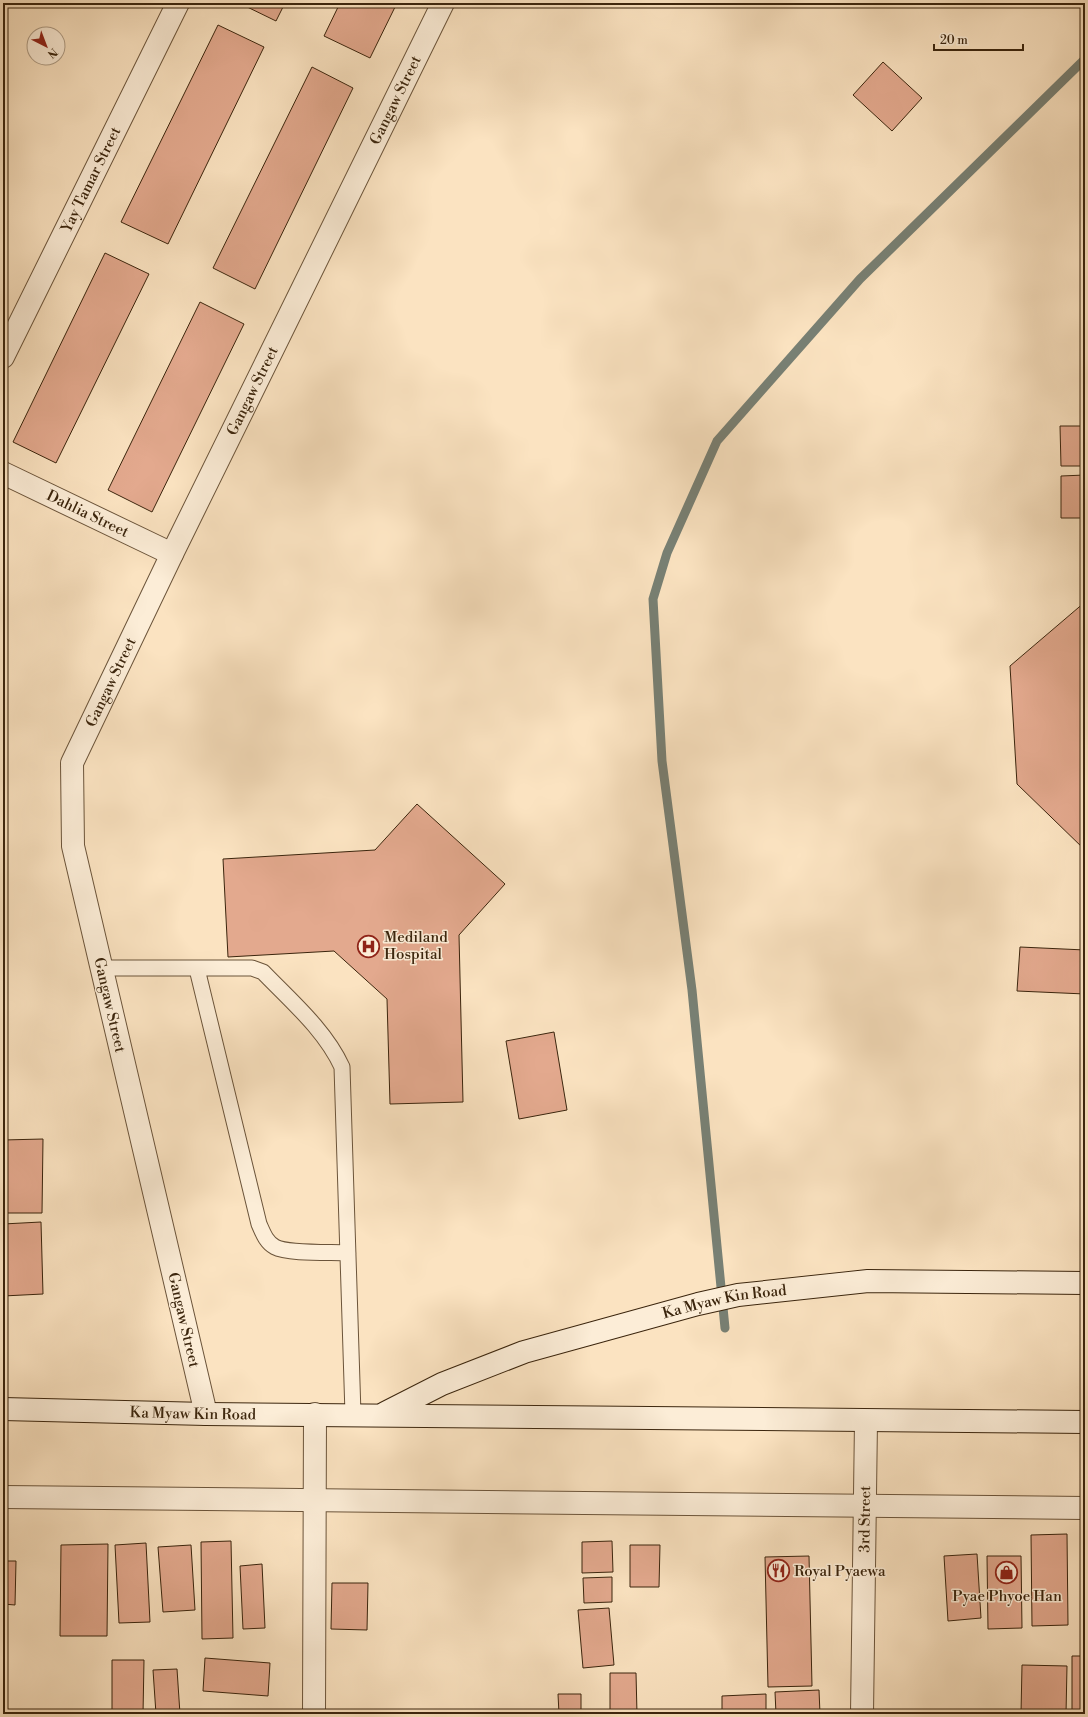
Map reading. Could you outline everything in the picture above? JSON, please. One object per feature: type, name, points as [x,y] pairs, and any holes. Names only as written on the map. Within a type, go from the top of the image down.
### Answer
[{"type":"street","name":"Yay Tamar Street","points":[[3,356],[178,3]]},
{"type":"street","name":"Gangaw Street","points":[[206,1414],[73,846],[72,763],[172,554],[443,3]]},
{"type":"street","name":"Dahlia Street","points":[[3,473],[172,554]]},
{"type":"street","name":"Ka Myaw Kin Road","points":[[382,1415],[442,1384],[524,1352],[698,1304],[738,1295],[868,1281],[1085,1282]]},
{"type":"street","name":"Ka Myaw Kin Road","points":[[3,1409],[206,1414],[353,1414],[866,1421],[1085,1422]]},
{"type":"street","points":[[314,1714],[315,1414]]},
{"type":"street","name":"3rd Street","points":[[862,1714],[866,1421]]},
{"type":"street","points":[[3,1497],[1085,1508]]},
{"type":"lane","points":[[101,968],[252,968],[263,972],[326,1039],[335,1051],[342,1067],[353,1414]]},
{"type":"lane","points":[[197,968],[259,1224],[266,1239],[276,1247],[291,1250],[348,1253]]},
{"type":"building","points":[[239,3],[285,3],[276,21]]},
{"type":"building","points":[[340,3],[397,3],[370,58],[324,36]]},
{"type":"building","points":[[218,25],[264,47],[168,244],[121,222]]},
{"type":"building","points":[[883,62],[922,98],[892,131],[853,95]]},
{"type":"building","points":[[312,67],[353,88],[255,289],[213,268]]},
{"type":"building","points":[[105,253],[149,274],[56,463],[13,442]]},
{"type":"building","points":[[200,302],[244,324],[152,512],[108,490]]},
{"type":"building","points":[[1060,426],[1085,426],[1085,466],[1061,466]]},
{"type":"building","points":[[1085,475],[1085,518],[1061,518],[1061,476]]},
{"type":"building","points":[[1085,602],[1085,850],[1017,784],[1010,666]]},
{"type":"building","points":[[417,804],[505,884],[459,935],[463,1102],[390,1104],[387,999],[334,951],[228,957],[223,859],[375,850]]},
{"type":"building","points":[[1020,947],[1085,950],[1085,994],[1017,991]]},
{"type":"building","points":[[554,1032],[567,1110],[519,1119],[506,1041]]},
{"type":"building","points":[[43,1139],[42,1213],[3,1213],[3,1140]]},
{"type":"building","points":[[41,1222],[43,1294],[3,1296],[3,1224]]},
{"type":"building","points":[[1067,1534],[1068,1625],[1032,1626],[1031,1535]]},
{"type":"building","points":[[231,1541],[233,1638],[202,1639],[201,1542]]},
{"type":"building","points":[[612,1541],[613,1572],[582,1573],[582,1542]]},
{"type":"building","points":[[146,1543],[150,1622],[119,1623],[115,1545]]},
{"type":"building","points":[[108,1544],[107,1636],[60,1636],[61,1545]]},
{"type":"building","points":[[191,1545],[195,1610],[163,1612],[158,1547]]},
{"type":"building","points":[[630,1545],[660,1545],[659,1587],[630,1587]]},
{"type":"building","points":[[977,1554],[981,1618],[948,1621],[944,1556]]},
{"type":"building","points":[[809,1556],[812,1686],[768,1687],[765,1557]]},
{"type":"building","points":[[987,1556],[1021,1556],[1022,1628],[988,1629]]},
{"type":"building","points":[[3,1561],[16,1561],[15,1605],[3,1604]]},
{"type":"building","points":[[262,1564],[265,1628],[243,1629],[240,1566]]},
{"type":"building","points":[[612,1577],[612,1602],[584,1603],[583,1578]]},
{"type":"building","points":[[332,1583],[368,1583],[367,1630],[331,1629]]},
{"type":"building","points":[[609,1608],[614,1665],[583,1668],[578,1610]]},
{"type":"building","points":[[1072,1656],[1085,1656],[1085,1714],[1072,1714]]},
{"type":"building","points":[[205,1658],[270,1663],[268,1696],[203,1691]]},
{"type":"building","points":[[112,1660],[144,1660],[143,1714],[112,1714]]},
{"type":"building","points":[[1022,1665],[1067,1666],[1066,1714],[1021,1714]]},
{"type":"building","points":[[177,1669],[180,1714],[156,1714],[153,1670]]},
{"type":"building","points":[[610,1673],[636,1673],[637,1714],[610,1714]]},
{"type":"building","points":[[819,1690],[820,1714],[776,1714],[775,1692]]},
{"type":"building","points":[[558,1694],[581,1694],[581,1714],[559,1714]]},
{"type":"building","points":[[766,1694],[766,1714],[722,1714],[722,1696]]},
{"type":"waterway","points":[[725,1328],[692,990],[662,761],[653,599],[667,553],[717,441],[860,279],[1085,59]]},
{"type":"place","name":"Mediland Hospital","points":[[369,946]]},
{"type":"place","name":"Royal Pyaewa","points":[[778,1571]]},
{"type":"place","name":"Pyae Phyoe Han","points":[[1007,1573]]}]
